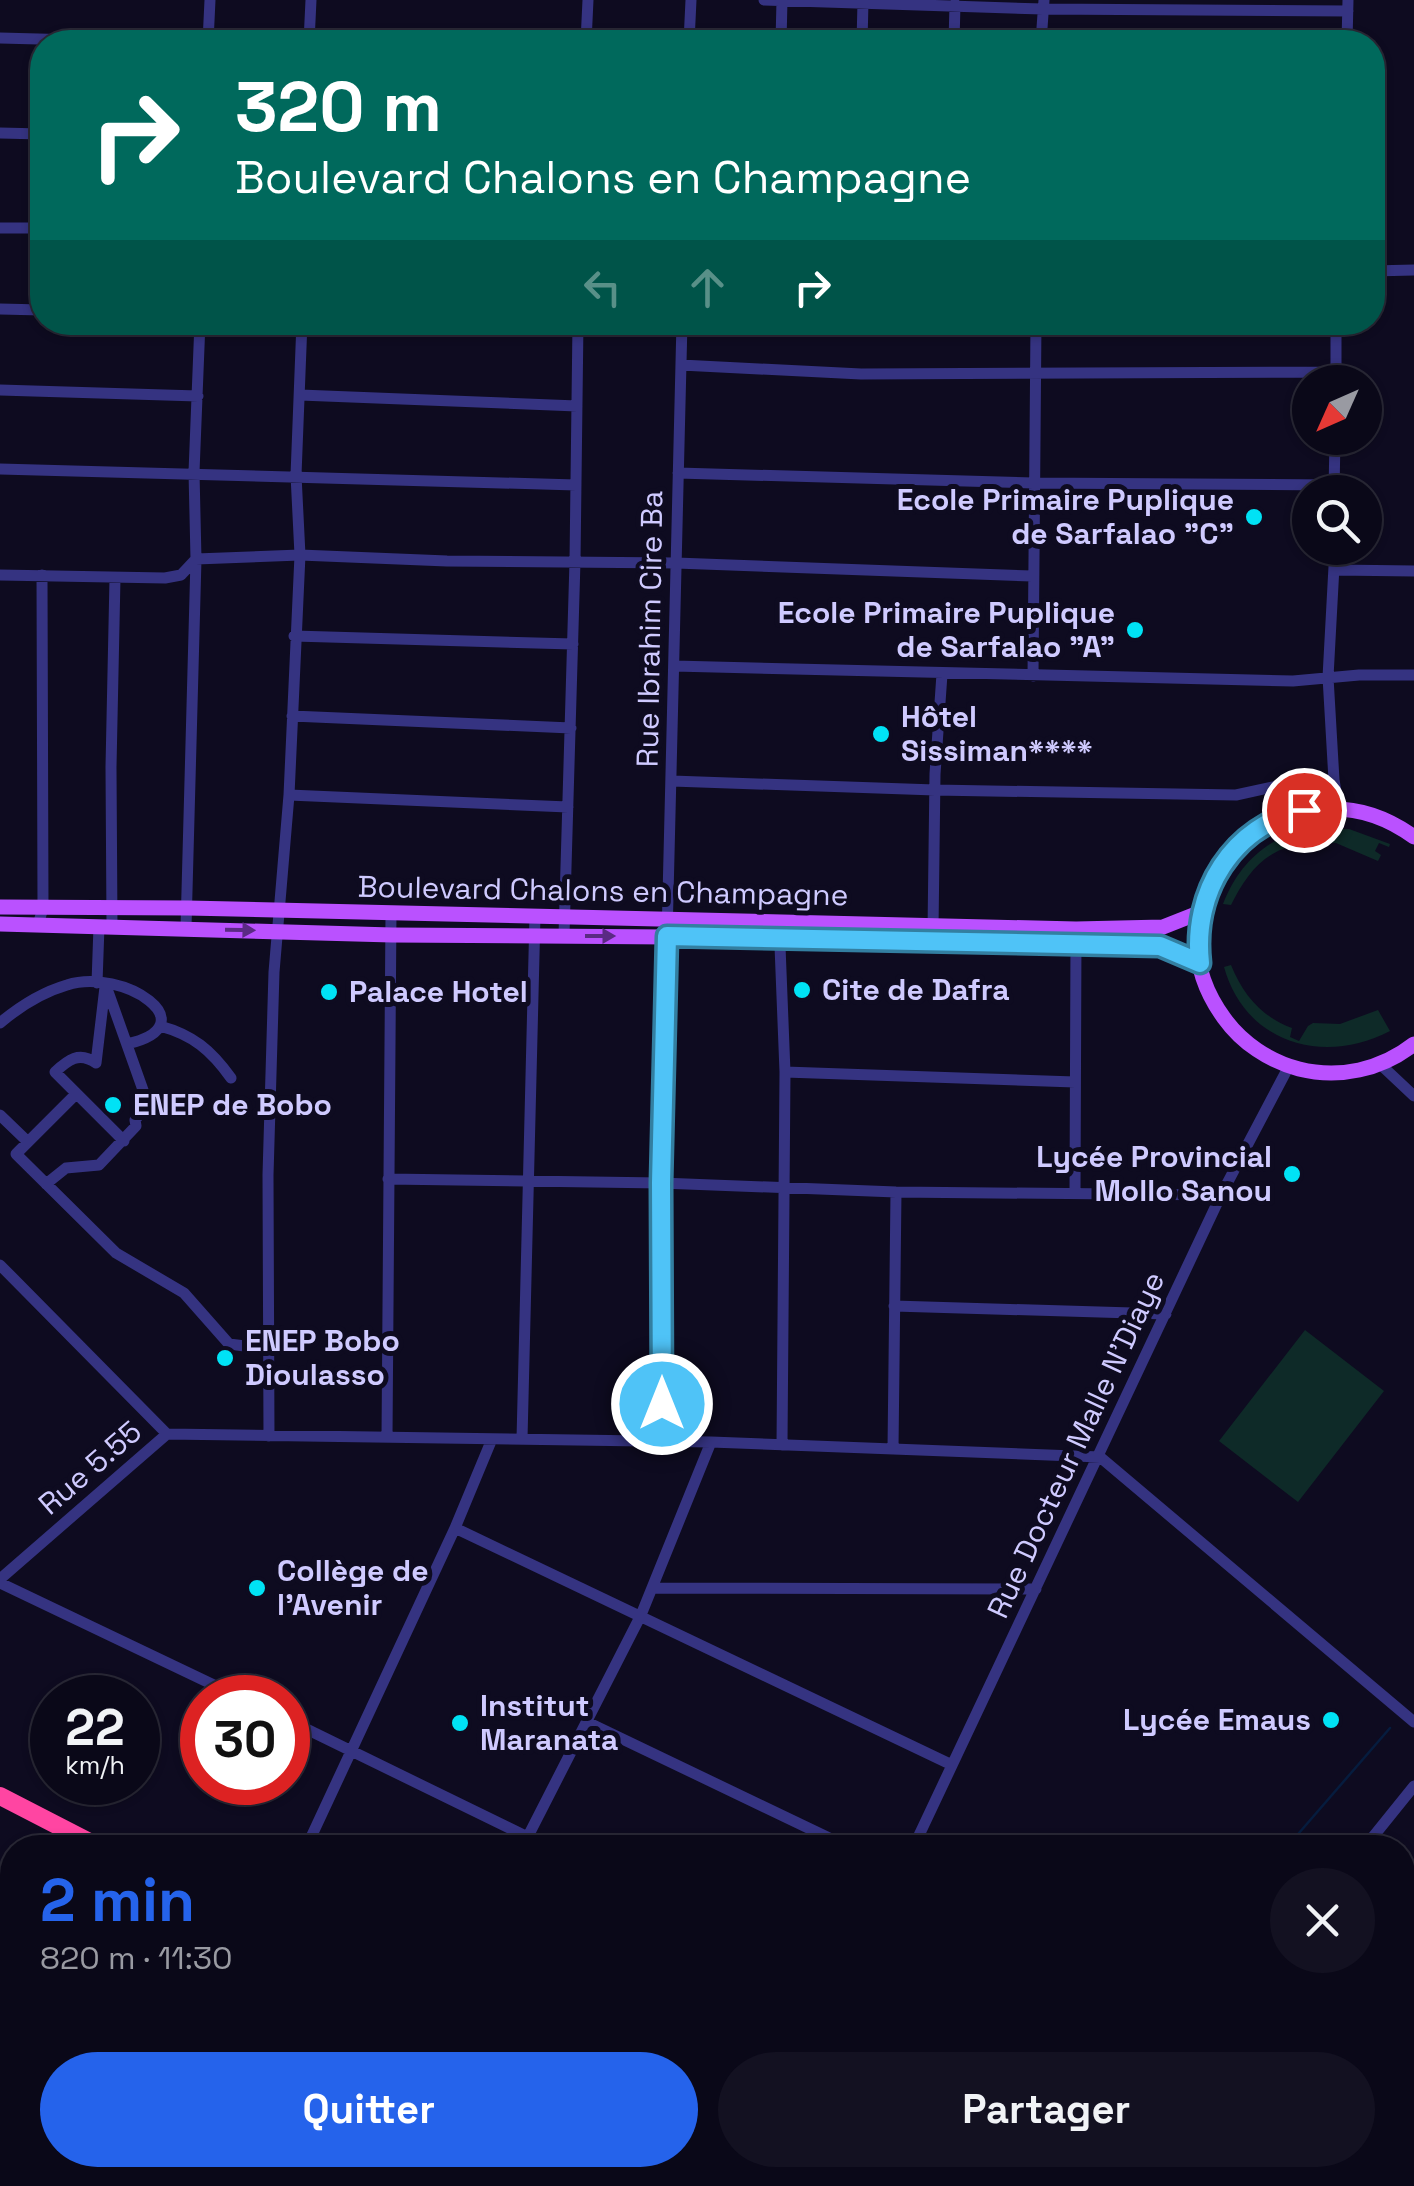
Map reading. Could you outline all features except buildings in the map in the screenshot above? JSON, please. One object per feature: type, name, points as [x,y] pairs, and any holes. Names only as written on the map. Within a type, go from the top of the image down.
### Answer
[{"type":"highway","points":[[0,1796],[75,1835]]},
{"type":"main road","points":[[1414,838],[1377,816],[1339,808],[1293,813],[1254,832],[1223,862],[1207,891],[1201,912],[1200,963],[1212,998],[1232,1028],[1260,1052],[1289,1066],[1338,1073],[1380,1064],[1414,1044]]},
{"type":"main road","name":"Boulevard Chalons en Champagne","points":[[0,908],[188,908],[779,921],[933,933],[1076,936],[1160,946],[1200,963]]},
{"type":"main road","name":"Boulevard Chalons en Champagne","points":[[1076,936],[1163,928],[1201,912]]},
{"type":"main road","name":"Boulevard Chalons en Champagne","points":[[0,924],[779,939],[933,933]]},
{"type":"street","points":[[209,30],[210,0]]},
{"type":"street","points":[[309,30],[311,0]]},
{"type":"street","points":[[587,30],[588,0]]},
{"type":"street","points":[[690,30],[691,0]]},
{"type":"street","points":[[764,0],[1348,5],[1347,30]]},
{"type":"street","points":[[781,30],[782,0]]},
{"type":"street","points":[[862,30],[863,2]]},
{"type":"street","points":[[954,30],[955,4]]},
{"type":"street","points":[[1042,30],[1044,4]]},
{"type":"street","points":[[0,38],[30,39]]},
{"type":"street","points":[[0,133],[30,134]]},
{"type":"street","points":[[0,228],[30,228]]},
{"type":"street","points":[[1385,271],[1414,270]]},
{"type":"street","points":[[0,308],[30,309]]},
{"type":"street","points":[[186,928],[200,335]]},
{"type":"street","points":[[269,1436],[268,1175],[276,930],[289,796],[300,555],[296,475],[302,335]]},
{"type":"street","points":[[564,935],[576,561],[578,335]]},
{"type":"street","name":"Rue Ibrahim Cire Ba","points":[[663,1441],[661,1183],[682,335]]},
{"type":"street","points":[[1033,676],[1036,335]]},
{"type":"street","points":[[1336,335],[1336,365]]},
{"type":"street","points":[[681,364],[861,374],[1292,377]]},
{"type":"street","points":[[0,390],[198,396]]},
{"type":"street","points":[[300,396],[577,406]]},
{"type":"street","points":[[0,468],[576,485]]},
{"type":"street","points":[[678,473],[1292,487]]},
{"type":"street","points":[[0,575],[116,578],[181,574],[196,559],[300,555],[1032,576]]},
{"type":"street","points":[[1336,565],[1328,678],[1339,808]]},
{"type":"street","points":[[1336,570],[1414,570]]},
{"type":"street","points":[[38,925],[44,908],[42,575]]},
{"type":"street","points":[[116,578],[112,908],[105,926],[96,1062],[88,1058],[69,1059],[55,1072],[124,1141]]},
{"type":"street","points":[[294,636],[573,644]]},
{"type":"street","points":[[674,666],[1294,681],[1414,675]]},
{"type":"street","points":[[933,933],[942,674]]},
{"type":"street","points":[[292,716],[571,728]]},
{"type":"street","points":[[672,781],[1236,795],[1287,784],[1334,780]]},
{"type":"street","points":[[289,796],[568,807]]},
{"type":"street","points":[[387,1437],[391,913]]},
{"type":"street","points":[[522,1439],[535,915]]},
{"type":"street","points":[[779,921],[786,1072],[782,1445]]},
{"type":"street","points":[[1075,1192],[1076,936]]},
{"type":"street","points":[[46,1184],[66,1168],[99,1165],[124,1141],[148,1104],[101,983]]},
{"type":"street","points":[[0,1023],[18,1008],[70,984],[123,984],[153,1003],[160,1016],[160,1026],[151,1036],[127,1044]]},
{"type":"street","points":[[160,1026],[205,1046],[231,1078]]},
{"type":"street","points":[[1380,1064],[1414,1096]]},
{"type":"street","name":"Rue Docteur Malle N'Diaye","points":[[919,1835],[1221,1195],[1289,1066]]},
{"type":"street","points":[[786,1072],[1074,1082]]},
{"type":"street","points":[[76,1094],[16,1154],[116,1252],[184,1294],[228,1344],[269,1348]]},
{"type":"street","points":[[0,1115],[28,1142]]},
{"type":"street","points":[[388,1179],[896,1192],[1221,1195]]},
{"type":"street","points":[[893,1449],[896,1192]]},
{"type":"street","points":[[0,1265],[167,1434],[712,1442],[1100,1457],[1414,1722]]},
{"type":"street","points":[[894,1306],[1166,1314]]},
{"type":"street","name":"Rue 5.55","points":[[0,1581],[167,1434]]},
{"type":"street","points":[[312,1835],[455,1528],[492,1439]]},
{"type":"street","points":[[529,1835],[653,1588],[712,1442]]},
{"type":"street","points":[[455,1528],[952,1765]]},
{"type":"street","points":[[0,1581],[194,1675]]},
{"type":"street","points":[[653,1588],[1036,1590]]},
{"type":"street","points":[[588,1722],[823,1835]]},
{"type":"street","points":[[310,1730],[512,1835]]},
{"type":"street","points":[[1374,1835],[1414,1786]]},
{"type":"green space","points":[[1349,829],[1390,844],[1389,847],[1379,843],[1375,851],[1381,855],[1378,861],[1336,843],[1303,842],[1301,832]]},
{"type":"green space","points":[[1284,836],[1289,847],[1261,862],[1231,905],[1223,904],[1247,864]]},
{"type":"green space","points":[[1231,965],[1255,1004],[1292,1028],[1290,1037],[1299,1041],[1313,1023],[1340,1024],[1378,1010],[1390,1031],[1339,1046],[1290,1041],[1249,1014],[1234,993],[1224,967]]},
{"type":"green space","points":[[1305,1330],[1384,1391],[1298,1502],[1219,1441]]},
{"type":"waterway","points":[[1297,1835],[1390,1728]]},
{"type":"place","name":"Ecole Primaire Puplique de Sarfalao \"C\"","points":[[1254,517]]},
{"type":"place","name":"Ecole Primaire Puplique de Sarfalao \"A\"","points":[[1135,630]]},
{"type":"place","name":"Hôtel Sissiman****","points":[[881,734]]},
{"type":"place","name":"Cite de Dafra","points":[[802,990]]},
{"type":"place","name":"Palace Hotel","points":[[329,992]]},
{"type":"place","name":"ENEP de Bobo","points":[[113,1105]]},
{"type":"place","name":"Lycée Provincial Mollo Sanou","points":[[1292,1174]]},
{"type":"place","name":"ENEP Bobo Dioulasso","points":[[225,1358]]},
{"type":"place","name":"Collège de l'Avenir","points":[[257,1588]]},
{"type":"place","name":"Lycée Emaus","points":[[1331,1720]]},
{"type":"place","name":"Institut Maranata","points":[[460,1723]]},
{"type":"route","points":[[662,1404],[661,1183],[667,936],[1160,946],[1200,963],[1201,912],[1223,862],[1263,826],[1304,810]]}]
